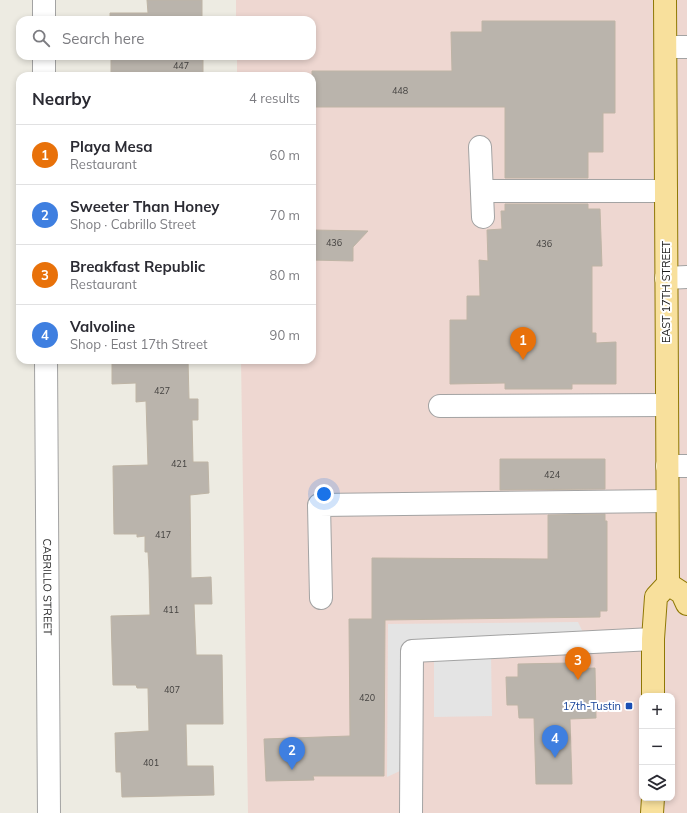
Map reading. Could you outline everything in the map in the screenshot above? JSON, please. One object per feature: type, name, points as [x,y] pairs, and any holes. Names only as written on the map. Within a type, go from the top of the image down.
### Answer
[{"type":"main road","name":"EAST 17TH STREET","points":[[665,0],[666,191],[677,277],[667,405],[677,466],[667,501],[677,584]]},
{"type":"main road","points":[[653,693],[653,639],[656,597],[677,584],[687,604]]},
{"type":"main road","points":[[652,813],[653,801]]},
{"type":"street","points":[[44,0],[44,16]]},
{"type":"street","points":[[666,48],[687,47]]},
{"type":"street","points":[[44,60],[44,72]]},
{"type":"street","points":[[480,147],[483,217]]},
{"type":"street","points":[[482,191],[666,191]]},
{"type":"street","name":"CABRILLO STREET","points":[[46,364],[49,813]]},
{"type":"street","points":[[440,406],[667,405]]},
{"type":"street","points":[[321,598],[319,505],[667,501]]},
{"type":"street","points":[[410,813],[412,651],[653,639]]},
{"type":"shaded area","points":[[236,0],[687,0],[687,813],[248,813],[241,364],[316,364],[316,72],[237,72],[237,60],[316,60],[316,16],[236,16]]},
{"type":"shaded area","points":[[578,622],[593,653],[491,654],[492,716],[434,717],[434,656],[419,658],[415,764],[387,777],[388,624]]},
{"type":"building","points":[[147,0],[202,0],[202,16],[110,16],[110,13],[148,13]]},
{"type":"building","points":[[482,21],[615,21],[615,113],[603,113],[603,152],[588,152],[588,178],[505,178],[505,107],[316,107],[316,72],[312,71],[452,71],[451,32],[482,32]]},
{"type":"building","points":[[111,60],[203,60],[203,72],[111,72]]},
{"type":"building","points":[[505,204],[588,204],[588,209],[600,209],[602,266],[592,266],[592,333],[596,333],[596,343],[616,342],[616,384],[572,384],[572,389],[505,389],[505,383],[450,384],[450,320],[467,320],[467,296],[480,296],[479,260],[488,261],[487,230],[502,229],[501,211],[505,211]]},
{"type":"building","points":[[316,230],[368,231],[353,247],[353,261],[316,260]]},
{"type":"building","points":[[112,364],[188,364],[189,399],[198,399],[198,420],[192,420],[193,462],[208,462],[209,493],[190,495],[191,578],[211,577],[212,604],[194,604],[196,655],[222,655],[223,724],[186,724],[187,766],[213,766],[214,795],[122,797],[121,772],[116,772],[115,733],[149,731],[148,688],[137,688],[136,685],[113,685],[111,616],[150,615],[149,570],[148,552],[145,552],[145,536],[137,537],[137,534],[114,534],[113,466],[148,465],[146,401],[136,402],[136,383],[112,384]]},
{"type":"building","points":[[500,459],[605,459],[605,489],[500,490]]},
{"type":"building","points":[[605,514],[605,521],[607,521],[607,611],[600,611],[600,617],[385,620],[384,776],[313,776],[314,780],[266,781],[264,739],[350,736],[349,619],[372,619],[372,558],[548,559],[548,515]]},
{"type":"building","points":[[570,663],[570,669],[595,668],[596,718],[570,719],[572,784],[536,784],[534,718],[519,718],[518,705],[507,705],[506,677],[518,677],[518,664]]},
{"type":"place","name":"Playa Mesa","points":[[523,360]]},
{"type":"place","name":"Breakfast Republic","points":[[578,680]]},
{"type":"place","name":"17th-Tustin","points":[[629,706]]},
{"type":"place","name":"Valvoline","points":[[555,758]]},
{"type":"place","name":"Sweeter Than Honey","points":[[292,770]]}]
